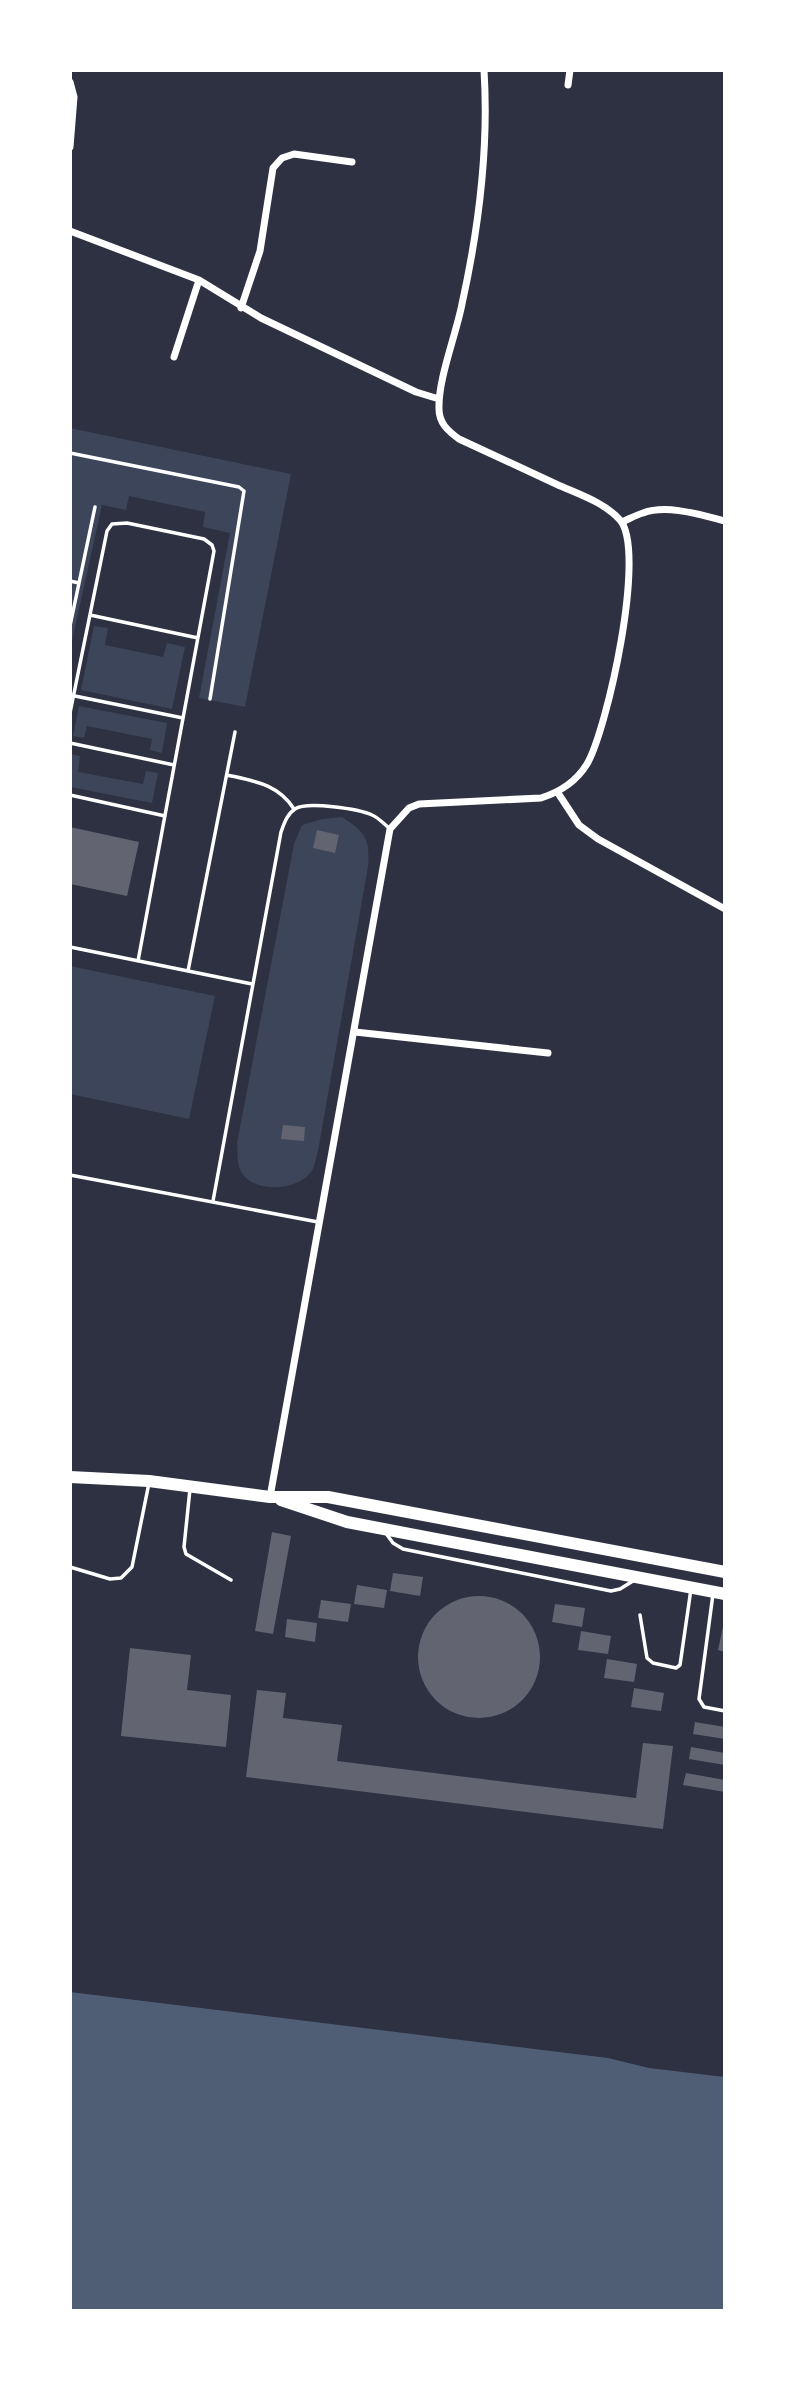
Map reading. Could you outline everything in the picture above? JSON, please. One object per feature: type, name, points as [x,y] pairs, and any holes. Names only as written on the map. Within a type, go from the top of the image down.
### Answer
[{"type":"main road","points":[[70,1476],[190,1485],[270,1497],[339,1499],[725,1572]]},
{"type":"main road","points":[[270,1497],[323,1515],[382,1528],[719,1593]]},
{"type":"street","points":[[270,1497],[390,829],[409,808],[419,804],[541,799],[558,793],[570,784],[586,765],[601,731],[629,587],[630,548],[628,533],[622,522],[599,504],[459,439],[448,431],[439,412],[439,399],[467,284],[484,172],[487,113],[485,70]]},
{"type":"street","points":[[568,85],[570,70]]},
{"type":"street","points":[[70,82],[74,97],[70,147]]},
{"type":"street","points":[[241,308],[260,251],[273,168],[282,158],[294,154],[352,162]]},
{"type":"street","points":[[70,231],[199,280],[241,308],[416,393],[439,399]]},
{"type":"street","points":[[174,357],[199,280]]},
{"type":"street","points":[[622,522],[645,512],[664,510],[725,521]]},
{"type":"street","points":[[558,793],[579,825],[598,839],[725,909]]},
{"type":"street","points":[[355,1032],[548,1053]]},
{"type":"lane","points":[[70,713],[107,531],[112,524],[127,523],[204,539],[212,545],[214,551],[138,961]]},
{"type":"lane","points":[[90,615],[198,638]]},
{"type":"lane","points":[[72,695],[183,718]]},
{"type":"lane","points":[[188,971],[235,732]]},
{"type":"lane","points":[[70,743],[174,765]]},
{"type":"lane","points":[[227,775],[275,788],[294,809]]},
{"type":"lane","points":[[70,795],[164,816]]},
{"type":"lane","points":[[213,1202],[285,820],[294,809],[313,805],[368,813],[390,829]]},
{"type":"lane","points":[[70,947],[252,984]]},
{"type":"lane","points":[[70,1175],[318,1222]]},
{"type":"lane","points":[[70,1567],[110,1579],[121,1578],[132,1567],[149,1481]]},
{"type":"lane","points":[[190,1485],[184,1547],[186,1554],[231,1580]]},
{"type":"lane","points":[[382,1528],[393,1543],[403,1549],[611,1591],[620,1589],[639,1577]]},
{"type":"lane","points":[[640,1615],[647,1658],[653,1663],[676,1668],[680,1665],[691,1587]]},
{"type":"lane","points":[[719,1593],[699,1699],[704,1707],[725,1711]]},
{"type":"path","points":[[70,626],[95,508]]},
{"type":"path","points":[[70,581],[79,583]]},
{"type":"shaded area","points":[[70,428],[291,474],[245,707],[199,698],[230,533],[203,527],[205,512],[129,496],[126,510],[102,505],[70,650]]},
{"type":"shaded area","points":[[94,626],[108,628],[105,645],[163,657],[167,643],[185,647],[172,709],[81,690]]},
{"type":"shaded area","points":[[79,706],[167,723],[162,753],[150,750],[152,739],[87,726],[84,738],[73,736]]},
{"type":"shaded area","points":[[70,754],[80,756],[78,772],[143,784],[146,771],[158,773],[152,803],[70,787]]},
{"type":"shaded area","points":[[342,817],[365,837],[368,867],[318,1151],[311,1172],[305,1178],[288,1186],[268,1187],[251,1181],[241,1172],[237,1143],[294,844],[302,825]]},
{"type":"shaded area","points":[[70,966],[215,996],[189,1119],[70,1094]]},
{"type":"shaded area","points":[[70,1992],[608,2058],[649,2068],[725,2077],[725,2311],[70,2311]]},
{"type":"building","points":[[70,827],[139,842],[127,896],[70,884]]},
{"type":"building","points":[[317,830],[339,835],[335,853],[313,848]]},
{"type":"building","points":[[283,1125],[305,1127],[304,1141],[281,1139]]},
{"type":"building","points":[[272,1532],[291,1536],[273,1634],[255,1631]]},
{"type":"building","points":[[393,1573],[423,1577],[420,1596],[390,1591]]},
{"type":"building","points":[[357,1585],[387,1590],[384,1608],[354,1604]]},
{"type":"building","points":[[479,1596],[502,1601],[522,1614],[535,1634],[540,1657],[535,1680],[522,1700],[502,1713],[479,1718],[456,1713],[436,1700],[423,1680],[418,1657],[423,1634],[436,1614],[456,1601]]},
{"type":"building","points":[[321,1600],[351,1604],[348,1622],[318,1618]]},
{"type":"building","points":[[555,1604],[585,1608],[582,1627],[552,1622]]},
{"type":"building","points":[[287,1619],[317,1623],[315,1642],[285,1637]]},
{"type":"building","points":[[725,1622],[725,1652],[718,1650]]},
{"type":"building","points":[[581,1631],[611,1636],[608,1654],[578,1650]]},
{"type":"building","points":[[130,1648],[191,1655],[187,1690],[231,1695],[226,1747],[121,1736]]},
{"type":"building","points":[[607,1659],[637,1664],[634,1682],[604,1678]]},
{"type":"building","points":[[634,1688],[664,1693],[661,1711],[631,1707]]},
{"type":"building","points":[[257,1690],[286,1693],[283,1718],[342,1725],[337,1761],[636,1798],[643,1743],[673,1746],[663,1829],[246,1777]]},
{"type":"building","points":[[695,1722],[725,1727],[725,1739],[693,1734]]},
{"type":"building","points":[[691,1747],[725,1753],[725,1765],[689,1759]]},
{"type":"building","points":[[686,1773],[725,1780],[725,1792],[683,1785]]}]
